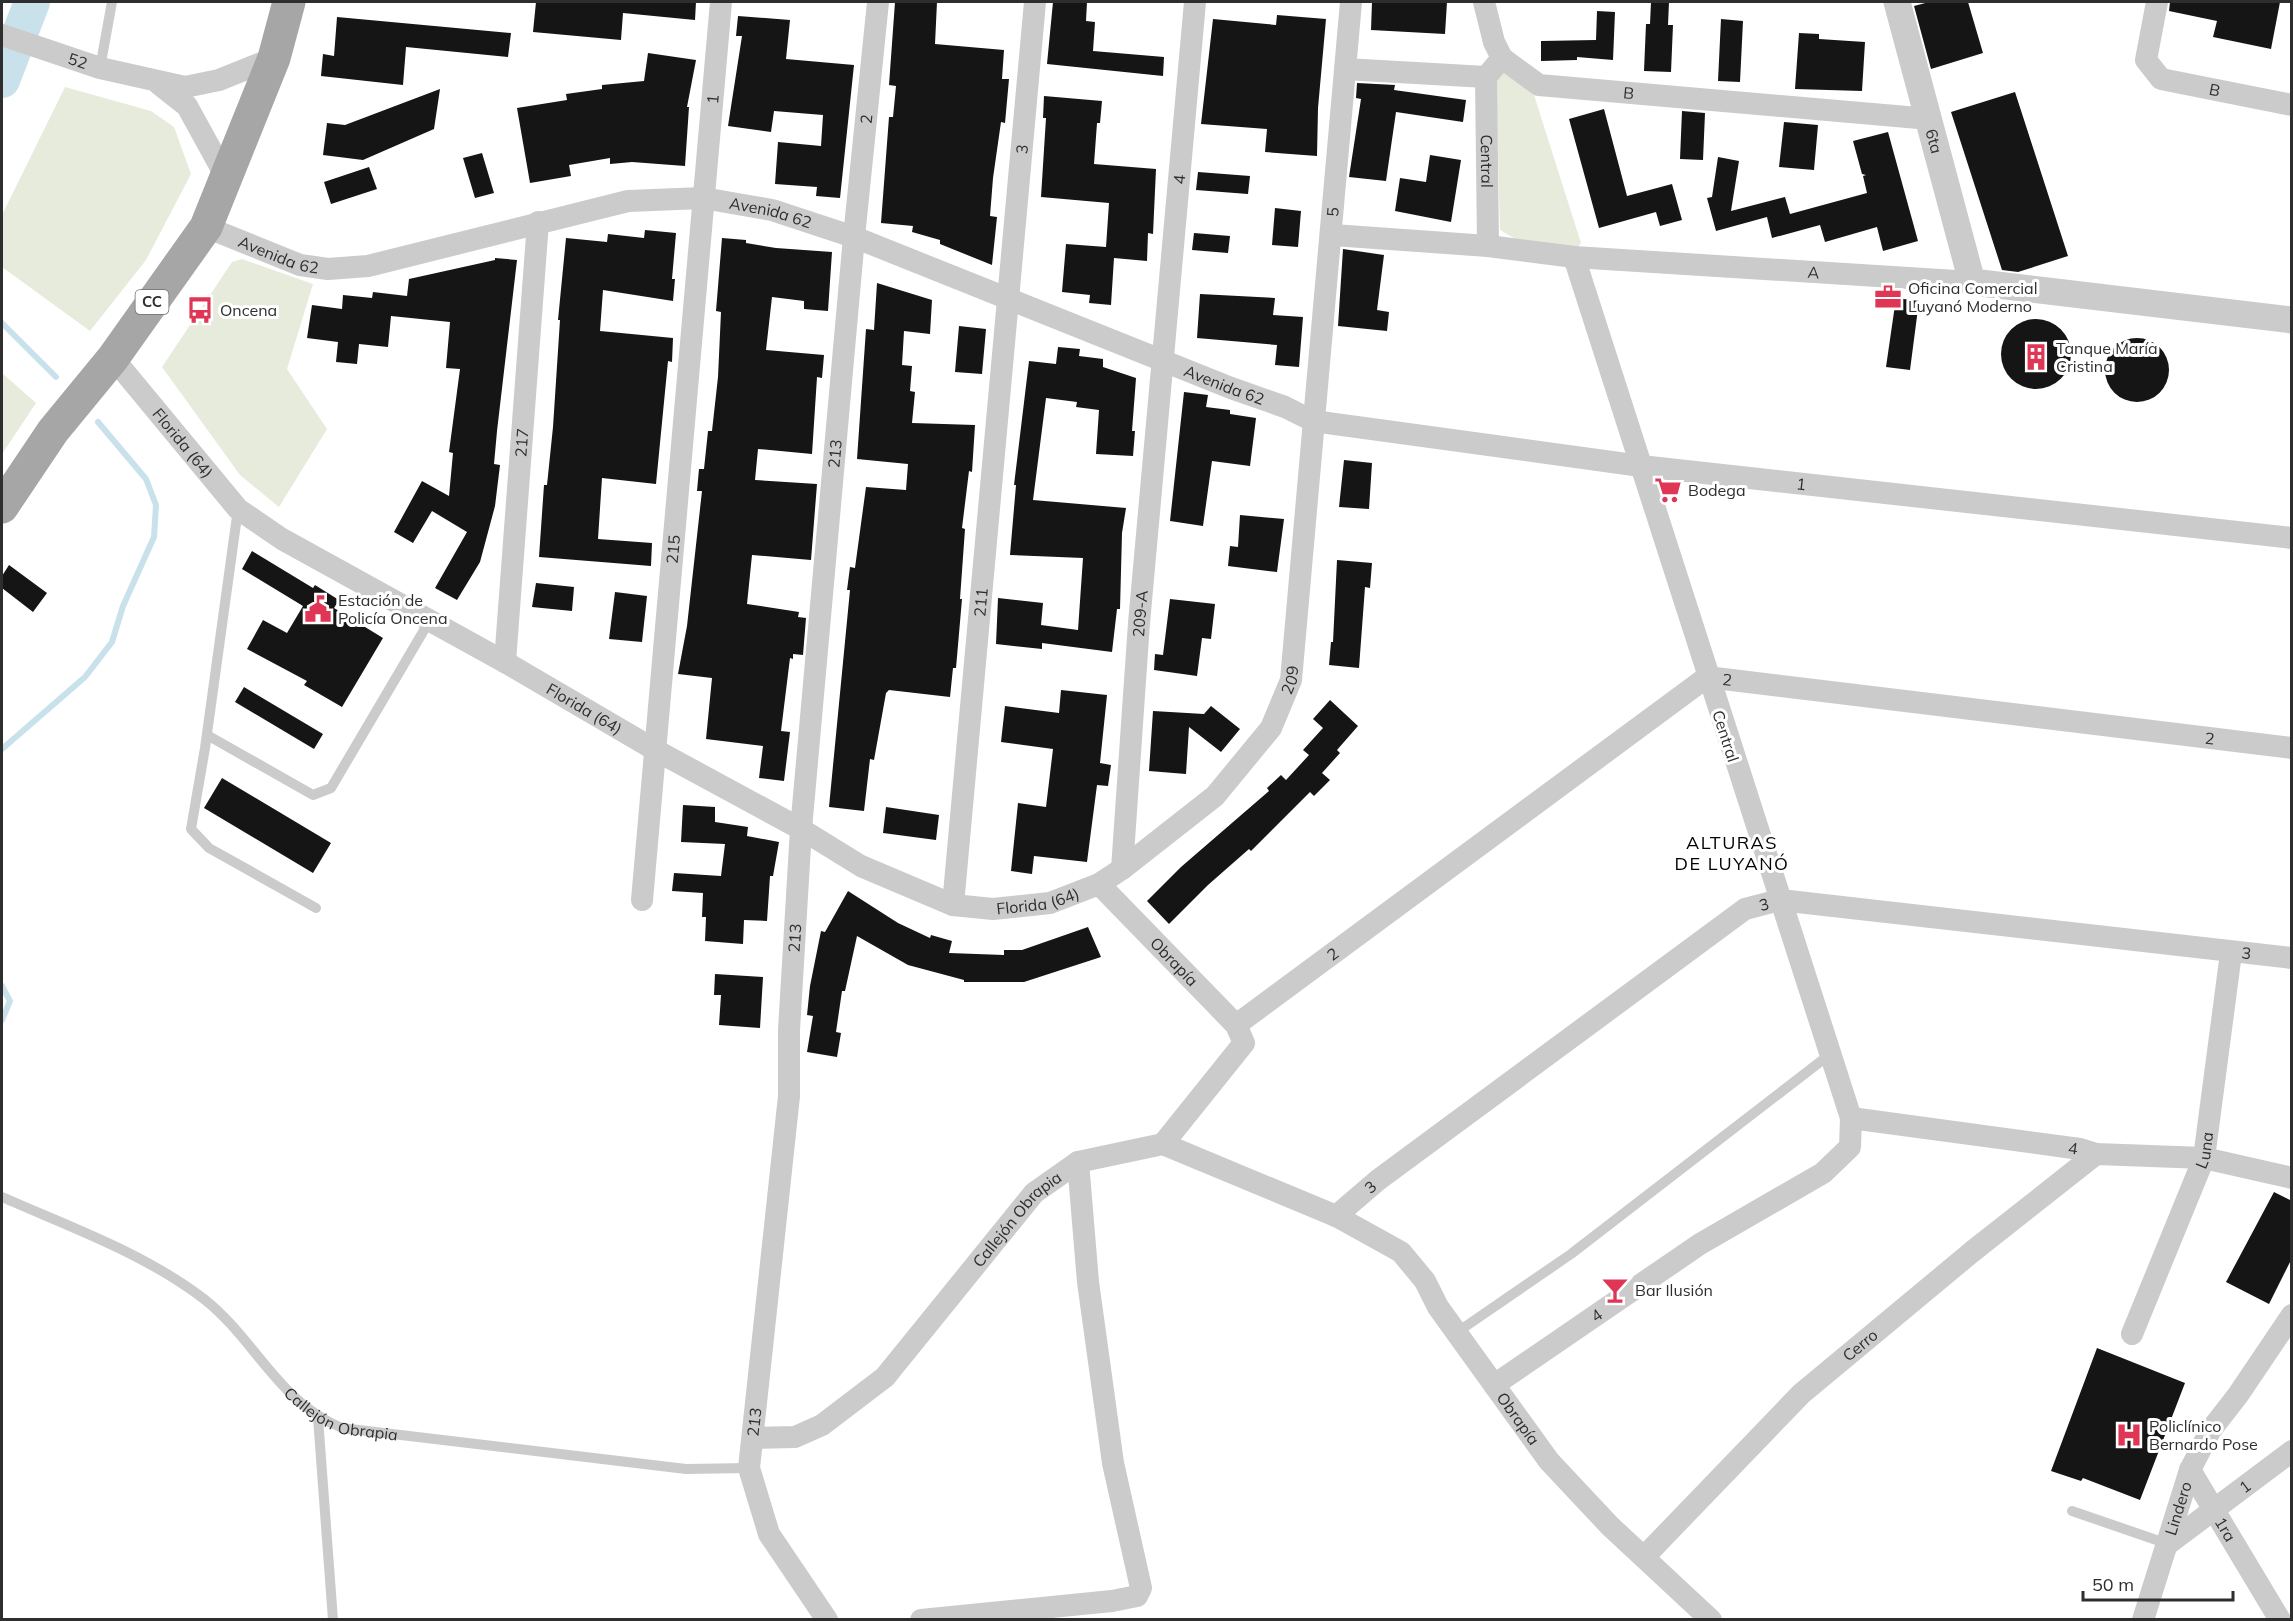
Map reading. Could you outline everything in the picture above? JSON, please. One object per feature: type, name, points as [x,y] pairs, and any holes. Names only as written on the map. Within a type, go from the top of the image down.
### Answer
[{"type":"main road","name":"CC","points":[[2,507],[53,431],[105,367],[206,227],[273,58],[289,2]]},
{"type":"street","name":"1","points":[[703,198],[721,2]]},
{"type":"street","name":"2","points":[[854,237],[878,2]]},
{"type":"street","name":"3","points":[[1006,298],[1035,2]]},
{"type":"street","name":"4","points":[[1163,359],[1195,2]]},
{"type":"street","name":"5","points":[[1313,421],[1333,235],[1351,2]]},
{"type":"street","points":[[1345,69],[1486,77],[1502,58],[1494,42],[1484,2]]},
{"type":"street","name":"6ta","points":[[1897,2],[1972,282]]},
{"type":"street","name":"B","points":[[2157,2],[2146,60],[2161,79],[2292,105]]},
{"type":"street","name":"52","points":[[2,35],[100,68],[185,87],[219,80],[273,58]]},
{"type":"street","name":"B","points":[[1502,58],[1539,85],[1930,119]]},
{"type":"street","name":"Central","points":[[1486,77],[1488,246]]},
{"type":"street","name":"52","points":[[155,81],[187,106],[226,177]]},
{"type":"street","name":"Avenida 62","points":[[206,227],[300,265],[328,269],[368,266],[628,201],[703,198],[772,210],[854,237],[1285,407],[1313,421]]},
{"type":"street","name":"215","points":[[642,900],[657,751],[703,198]]},
{"type":"street","name":"217","points":[[505,662],[538,222]]},
{"type":"street","name":"A","points":[[1333,235],[1488,246],[1574,257],[1972,282],[2292,320]]},
{"type":"street","name":"213","points":[[827,1620],[768,1534],[749,1468],[789,1095],[789,1030],[801,829],[854,237]]},
{"type":"street","name":"Central","points":[[1574,257],[1707,677],[1851,1118],[1850,1147]]},
{"type":"street","name":"211","points":[[953,905],[1006,298]]},
{"type":"street","name":"209-A","points":[[1122,869],[1139,622],[1163,359]]},
{"type":"street","name":"Florida (64)","points":[[105,367],[238,509],[335,569],[505,662],[657,751],[801,829],[861,866],[953,905],[993,909],[1050,903],[1099,884],[1122,869]]},
{"type":"street","name":"1","points":[[1313,421],[1641,466],[2292,538]]},
{"type":"street","name":"209","points":[[1122,869],[1215,796],[1271,728],[1291,680],[1313,421]]},
{"type":"street","name":"2","points":[[1163,1144],[1240,1034],[1707,677],[2292,748]]},
{"type":"street","name":"Obrapía","points":[[1099,884],[1240,1034]]},
{"type":"street","name":"3","points":[[1336,1216],[1378,1180],[1745,909],[1780,900],[2231,953],[2292,958]]},
{"type":"street","name":"Luna","points":[[2132,1334],[2204,1158],[2231,953]]},
{"type":"street","name":"4","points":[[1851,1118],[2080,1149],[2096,1154],[2204,1158],[2292,1178]]},
{"type":"street","points":[[1163,1144],[1336,1216]]},
{"type":"street","name":"Callejón Obrapia","points":[[753,1438],[795,1437],[822,1425],[885,1377],[1034,1193],[1078,1162],[1163,1144]]},
{"type":"street","name":"4","points":[[1494,1385],[1700,1244],[1823,1173],[1850,1147]]},
{"type":"street","name":"Cerro","points":[[1644,1557],[1801,1394],[1973,1251],[2096,1154]]},
{"type":"street","points":[[921,1620],[1112,1601],[1137,1596],[1141,1588],[1113,1462],[1088,1282],[1078,1162]]},
{"type":"street","name":"Obrapía","points":[[1336,1216],[1401,1252],[1425,1281],[1438,1307],[1549,1461],[1644,1557],[1711,1620]]},
{"type":"street","name":"Lindero","points":[[2144,1620],[2190,1470],[2210,1431],[2238,1395],[2292,1315]]},
{"type":"street","name":"1","points":[[2168,1544],[2292,1451]]},
{"type":"street","name":"1ra","points":[[2190,1470],[2280,1620]]},
{"type":"lane","points":[[100,68],[112,2]]},
{"type":"lane","points":[[238,509],[207,735],[191,829],[209,849],[316,908]]},
{"type":"lane","points":[[207,735],[313,795],[322,794],[331,788],[430,620]]},
{"type":"lane","points":[[1456,1333],[1571,1254],[1829,1055]]},
{"type":"lane","name":"Callejón Obrapia","points":[[2,1197],[166,1272],[233,1325],[261,1362],[295,1398],[318,1418],[342,1428],[662,1466],[749,1468]]},
{"type":"lane","points":[[318,1418],[333,1620]]},
{"type":"lane","points":[[2072,1511],[2168,1544]]},
{"type":"shaded area","points":[[1506,70],[1534,95],[1581,243],[1575,250],[1526,245],[1500,230],[1496,77]]},
{"type":"shaded area","points":[[65,87],[151,111],[174,127],[191,174],[146,260],[90,331],[2,267],[2,215]]},
{"type":"shaded area","points":[[242,259],[313,284],[287,369],[327,429],[279,507],[240,475],[162,367],[232,262]]},
{"type":"shaded area","points":[[2,373],[36,403],[2,454]]},
{"type":"building","points":[[536,2],[696,2],[695,20],[623,13],[621,40],[533,32]]},
{"type":"building","points":[[895,2],[937,2],[935,44],[1004,50],[1002,79],[1009,79],[1005,123],[1001,122],[993,178],[990,216],[997,217],[992,265],[940,244],[940,240],[912,232],[913,226],[881,223],[889,117],[893,117],[896,86],[889,85]]},
{"type":"building","points":[[1053,2],[1087,2],[1086,21],[1095,22],[1093,51],[1164,57],[1163,76],[1047,64]]},
{"type":"building","points":[[1372,2],[1447,2],[1445,34],[1371,30]]},
{"type":"building","points":[[1651,2],[1669,2],[1668,25],[1673,25],[1671,72],[1644,71],[1646,24],[1650,24]]},
{"type":"building","points":[[1929,2],[1968,2],[1983,53],[1931,69],[1914,6]]},
{"type":"building","points":[[2170,2],[2280,2],[2271,49],[2213,37],[2217,21],[2169,11]]},
{"type":"building","points":[[1597,11],[1615,12],[1613,60],[1577,57],[1577,60],[1541,61],[1541,41],[1596,40]]},
{"type":"building","points":[[1277,15],[1326,19],[1318,108],[1317,156],[1265,152],[1267,129],[1201,124],[1213,19],[1276,25]]},
{"type":"building","points":[[738,16],[790,20],[786,59],[854,65],[840,198],[816,196],[817,187],[775,184],[778,142],[821,146],[823,115],[774,111],[771,132],[728,126],[742,36],[736,36]]},
{"type":"building","points":[[337,17],[511,33],[508,57],[406,47],[403,85],[321,76],[323,54],[334,56]]},
{"type":"building","points":[[1721,19],[1743,21],[1740,82],[1718,81]]},
{"type":"building","points":[[1799,33],[1819,34],[1819,39],[1865,42],[1862,91],[1795,89]]},
{"type":"building","points":[[648,53],[696,60],[687,107],[689,107],[685,166],[632,162],[610,164],[610,158],[569,165],[571,176],[530,183],[517,108],[567,100],[566,94],[602,89],[602,85],[644,81]]},
{"type":"building","points":[[1357,83],[1395,85],[1394,90],[1466,100],[1463,122],[1396,112],[1386,181],[1349,177],[1361,99],[1356,98]]},
{"type":"building","points":[[440,89],[434,129],[363,160],[323,155],[327,123],[345,125]]},
{"type":"building","points":[[2015,92],[2068,256],[2018,272],[2002,270],[1951,112]]},
{"type":"building","points":[[1044,96],[1102,101],[1100,123],[1097,123],[1094,164],[1156,169],[1153,234],[1148,233],[1147,261],[1114,258],[1111,305],[1089,303],[1090,295],[1062,292],[1066,244],[1106,247],[1109,203],[1041,197],[1046,118],[1043,118]]},
{"type":"building","points":[[1604,109],[1627,196],[1672,184],[1682,220],[1660,226],[1656,212],[1599,228],[1569,119]]},
{"type":"building","points":[[1682,111],[1705,113],[1703,160],[1680,159]]},
{"type":"building","points":[[1784,122],[1818,125],[1814,170],[1779,167]]},
{"type":"building","points":[[1888,132],[1918,241],[1883,251],[1877,227],[1825,242],[1820,225],[1772,238],[1767,217],[1716,231],[1707,198],[1712,197],[1718,157],[1739,161],[1731,211],[1785,197],[1790,214],[1867,193],[1863,176],[1866,175],[1862,174],[1853,141]]},
{"type":"building","points":[[482,153],[494,193],[475,198],[463,158]]},
{"type":"building","points":[[1430,155],[1461,160],[1451,222],[1395,211],[1400,178],[1426,182]]},
{"type":"building","points":[[369,167],[377,189],[331,204],[324,182]]},
{"type":"building","points":[[1198,172],[1250,176],[1248,194],[1196,190]]},
{"type":"building","points":[[1275,208],[1301,211],[1298,247],[1272,245]]},
{"type":"building","points":[[645,230],[676,233],[672,279],[675,279],[673,301],[603,290],[600,331],[673,338],[672,362],[668,361],[656,484],[602,478],[598,539],[652,543],[651,566],[539,557],[544,485],[547,485],[553,427],[560,320],[558,320],[566,238],[607,242],[608,234],[644,238]]},
{"type":"building","points":[[1194,233],[1230,236],[1228,253],[1192,250]]},
{"type":"building","points":[[722,238],[746,240],[746,243],[776,248],[832,252],[828,311],[804,309],[804,301],[772,297],[766,350],[824,355],[822,378],[817,377],[812,454],[758,449],[755,480],[817,484],[811,560],[752,555],[747,604],[799,612],[798,617],[806,618],[803,655],[793,654],[793,659],[790,658],[781,731],[790,732],[784,781],[759,778],[763,746],[706,739],[712,678],[678,674],[687,626],[702,491],[697,491],[699,469],[704,469],[708,431],[712,431],[718,377],[721,312],[716,311]]},
{"type":"building","points":[[1343,249],[1384,255],[1377,310],[1389,312],[1387,331],[1338,326]]},
{"type":"building","points":[[495,258],[517,260],[494,464],[500,465],[495,506],[480,562],[457,600],[435,588],[467,532],[432,511],[413,543],[394,532],[422,481],[449,496],[453,453],[449,452],[460,369],[446,368],[450,322],[391,316],[388,347],[359,344],[357,364],[336,362],[338,342],[307,338],[312,305],[342,309],[343,295],[372,298],[373,292],[407,296],[409,279],[495,260]]},
{"type":"building","points":[[877,283],[932,300],[930,334],[904,331],[902,365],[912,366],[910,391],[915,392],[912,423],[975,425],[972,472],[969,471],[962,528],[965,529],[960,599],[962,599],[956,668],[953,668],[950,697],[889,690],[886,693],[874,760],[870,759],[864,811],[829,807],[850,590],[847,590],[850,567],[855,568],[866,487],[906,490],[908,464],[857,459],[866,329],[874,330]]},
{"type":"building","points":[[1200,294],[1275,298],[1273,315],[1303,317],[1299,367],[1275,365],[1277,345],[1197,338]]},
{"type":"building","points":[[1896,298],[1919,301],[1910,370],[1886,367]]},
{"type":"building","name":"Tanque María Cristina","points":[[2036,319],[2049,322],[2061,329],[2068,341],[2071,354],[2068,367],[2061,379],[2049,386],[2036,389],[2023,386],[2011,379],[2004,367],[2001,354],[2004,341],[2011,329],[2023,322]]},
{"type":"building","points":[[959,326],[986,329],[982,374],[955,372]]},
{"type":"building","points":[[2131,338],[2143,338],[2160,347],[2167,358],[2169,370],[2167,382],[2160,393],[2143,402],[2131,402],[2119,397],[2110,388],[2105,376],[2105,364],[2110,352],[2119,343]]},
{"type":"building","points":[[1058,347],[1080,349],[1079,356],[1103,359],[1103,367],[1136,378],[1132,431],[1135,431],[1133,456],[1096,454],[1099,410],[1076,407],[1077,402],[1046,398],[1033,500],[1126,508],[1122,533],[1120,609],[1117,609],[1112,652],[1042,643],[1042,649],[996,644],[998,598],[1043,603],[1041,625],[1078,630],[1083,558],[1010,555],[1016,485],[1014,485],[1029,361],[1056,364]]},
{"type":"building","points":[[1184,392],[1208,395],[1206,407],[1230,410],[1230,414],[1256,418],[1250,466],[1212,461],[1203,526],[1170,521]]},
{"type":"building","points":[[1344,460],[1372,463],[1369,509],[1339,507]]},
{"type":"building","points":[[1240,515],[1284,519],[1277,572],[1228,566],[1230,546],[1238,547]]},
{"type":"building","points":[[252,551],[313,588],[315,585],[339,600],[334,608],[383,638],[342,707],[304,685],[307,681],[247,649],[263,620],[287,633],[303,606],[242,569]]},
{"type":"building","points":[[1337,560],[1372,563],[1370,588],[1365,587],[1359,668],[1329,665],[1331,642],[1333,642]]},
{"type":"building","points":[[9,565],[47,593],[33,612],[2,588],[2,576]]},
{"type":"building","points":[[536,583],[574,587],[572,611],[532,607]]},
{"type":"building","points":[[615,592],[647,596],[642,642],[609,639]]},
{"type":"building","points":[[1170,599],[1215,604],[1211,639],[1202,638],[1197,676],[1154,670],[1155,654],[1163,655]]},
{"type":"building","points":[[244,687],[323,734],[314,749],[235,702]]},
{"type":"building","points":[[1061,690],[1107,695],[1100,763],[1111,765],[1108,786],[1097,785],[1087,862],[1034,856],[1032,874],[1011,871],[1018,803],[1046,807],[1053,749],[1001,742],[1005,706],[1059,713]]},
{"type":"building","points":[[1330,700],[1358,726],[1337,750],[1340,753],[1322,773],[1330,780],[1314,796],[1310,792],[1251,851],[1249,849],[1208,885],[1169,924],[1147,901],[1181,867],[1269,791],[1267,788],[1281,775],[1286,780],[1309,755],[1303,750],[1323,728],[1313,719]]},
{"type":"building","points":[[1211,706],[1240,729],[1221,752],[1189,727],[1186,774],[1149,771],[1153,711],[1204,714]]},
{"type":"building","points":[[222,778],[331,843],[313,873],[204,808]]},
{"type":"building","points":[[683,805],[715,807],[715,822],[748,827],[747,836],[779,842],[773,876],[770,876],[767,921],[744,920],[743,944],[705,941],[706,917],[702,917],[703,893],[672,891],[674,873],[721,876],[725,844],[681,842]]},
{"type":"building","points":[[886,807],[939,815],[936,840],[883,833]]},
{"type":"building","points":[[848,891],[898,923],[930,938],[931,935],[952,941],[949,953],[1004,955],[1004,950],[1022,950],[1088,927],[1101,957],[1024,982],[964,982],[964,980],[908,965],[857,936],[845,991],[842,991],[836,1032],[841,1033],[837,1057],[807,1052],[813,1016],[807,1015],[810,986],[821,931],[825,932]]},
{"type":"building","points":[[715,974],[763,977],[760,1028],[719,1025],[721,995],[714,995]]},
{"type":"building","points":[[2274,1192],[2292,1201],[2292,1258],[2269,1304],[2226,1282]]},
{"type":"building","points":[[2097,1348],[2185,1383],[2140,1500],[2083,1478],[2081,1481],[2051,1471]]},
{"type":"waterway","points":[[2,80],[32,2]]},
{"type":"waterway","points":[[2,323],[56,377]]},
{"type":"waterway","points":[[2,749],[85,677],[112,642],[123,606],[154,537],[156,505],[146,479],[98,422]]},
{"type":"waterway","points":[[2,986],[10,1001],[2,1020]]},
{"type":"place","name":"Oficina Comercial Luyanó Moderno","points":[[1888,297]]},
{"type":"place","name":"Oncena","points":[[200,310]]},
{"type":"place","name":"Tanque María Cristina","points":[[2036,357]]},
{"type":"place","name":"Bodega","points":[[1668,490]]},
{"type":"place","name":"Estación de Policía Oncena","points":[[318,609]]},
{"type":"place","name":"Bar Ilusión","points":[[1615,1290]]},
{"type":"place","name":"Policlínico Bernardo Pose","points":[[2129,1435]]},
{"type":"district","name":"ALTURAS DE LUYANÓ","points":[[1732,853]]}]
